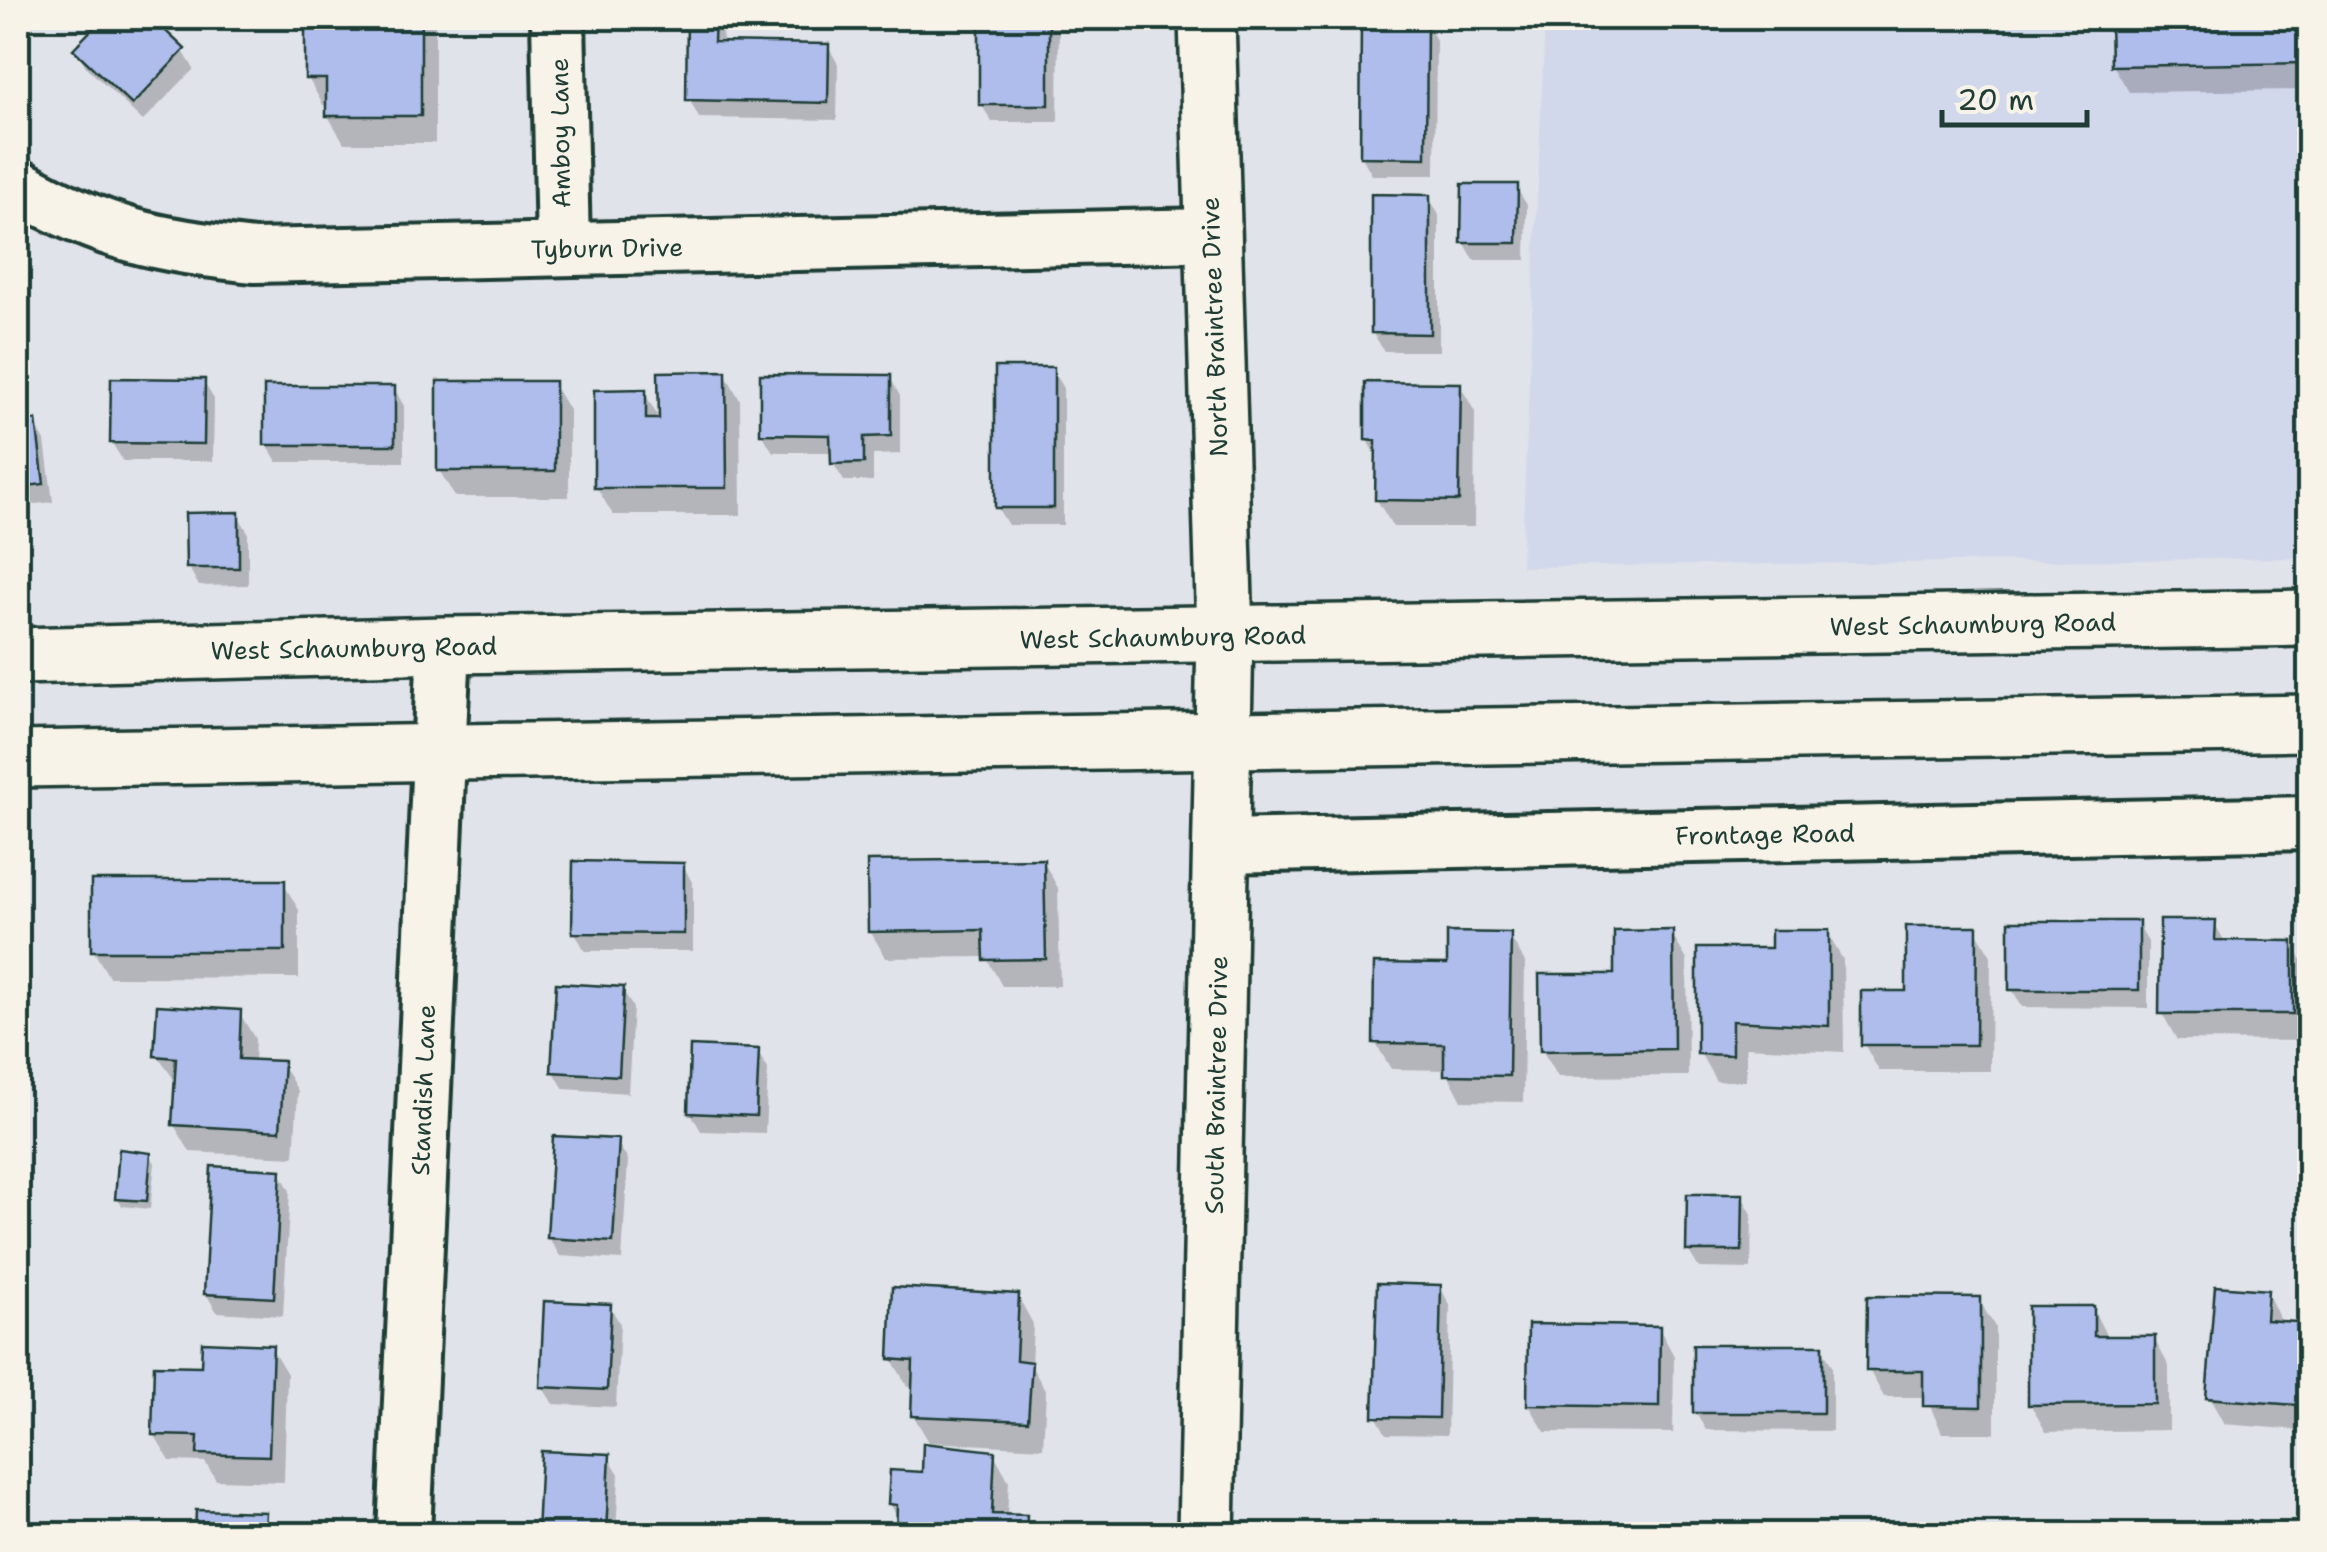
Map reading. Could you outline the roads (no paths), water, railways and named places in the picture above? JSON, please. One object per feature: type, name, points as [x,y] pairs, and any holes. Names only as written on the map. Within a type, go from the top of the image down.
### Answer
[{"type":"main road","name":"North Braintree Drive","points":[[1206,18],[1210,235],[1226,636]]},
{"type":"main road","name":"West Schaumburg Road","points":[[18,656],[444,645],[2310,618]]},
{"type":"main road","name":"South Braintree Drive","points":[[1206,1534],[1226,636]]},
{"type":"main road","points":[[18,759],[2310,724]]},
{"type":"street","name":"Amboy Lane","points":[[558,18],[563,248]]},
{"type":"street","name":"Tyburn Drive","points":[[18,186],[74,218],[155,244],[254,256],[1210,235]]},
{"type":"street","name":"Standish Lane","points":[[404,1534],[444,645]]},
{"type":"street","name":"Frontage Road","points":[[1221,846],[2310,823]]}]
